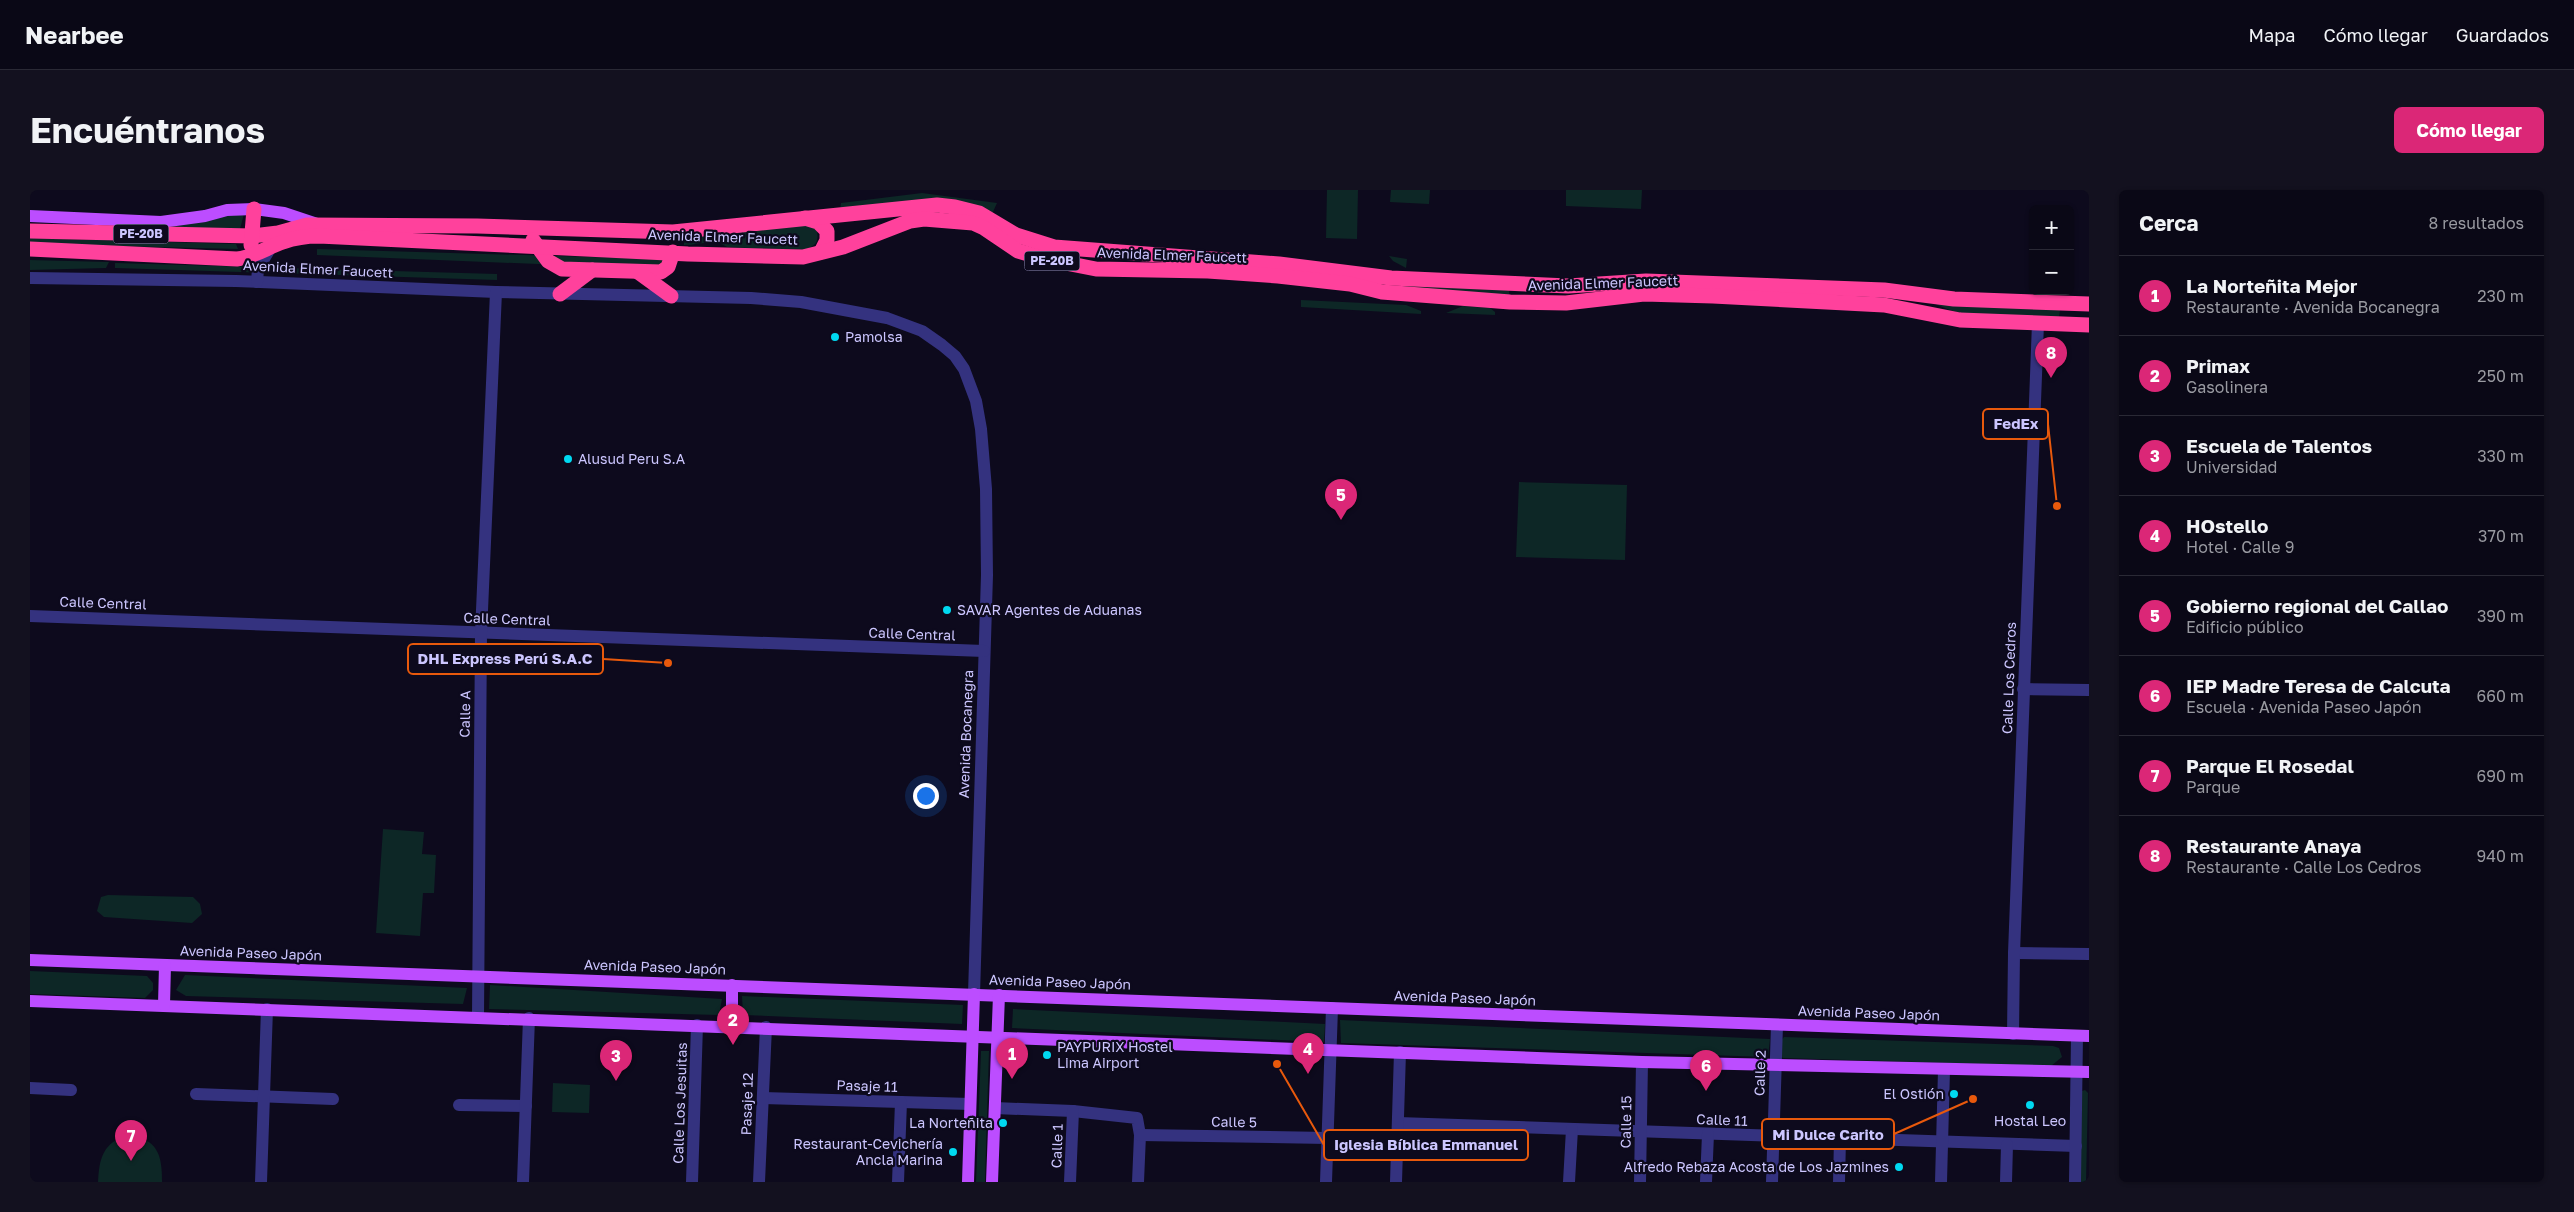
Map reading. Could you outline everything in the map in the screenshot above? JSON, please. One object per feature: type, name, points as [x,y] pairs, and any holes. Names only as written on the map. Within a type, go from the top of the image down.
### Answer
[{"type":"highway","name":"Avenida Elmer Faucett","points":[[30,249],[242,259],[319,230],[427,226],[673,232],[937,205],[956,206],[979,213],[1031,242],[1054,247],[1279,264],[1391,278],[1568,286],[1646,280],[1884,290],[1954,299],[2089,304]]},
{"type":"highway","points":[[242,259],[251,245],[254,209]]},
{"type":"highway","points":[[805,218],[818,222],[826,231],[827,240],[821,252]]},
{"type":"highway","name":"Avenida Elmer Faucett","points":[[30,231],[252,236],[271,234],[307,224],[319,230],[425,242],[803,257],[843,247],[910,221],[924,219],[952,220],[973,223],[984,228],[1022,253],[1096,269],[1208,271],[1278,276],[1350,284],[1398,294],[1510,302],[1566,303],[1644,294],[1713,296],[1884,305],[1960,320],[2089,325]]},
{"type":"highway","points":[[425,242],[427,226]]},
{"type":"highway","points":[[530,229],[535,245],[548,261],[562,269],[661,272],[668,267],[673,252]]},
{"type":"highway","points":[[560,294],[592,270]]},
{"type":"highway","points":[[638,272],[671,296]]},
{"type":"highway","points":[[2068,304],[2068,324]]},
{"type":"main road","name":"Avenida Elmer Faucett","points":[[30,216],[161,222],[205,216],[226,210],[254,209],[284,213],[319,230]]},
{"type":"main road","name":"Avenida Paseo Japón","points":[[30,960],[2083,1036]]},
{"type":"main road","points":[[164,1006],[165,965]]},
{"type":"main road","points":[[732,985],[732,1026]]},
{"type":"main road","name":"Avenida Bocanegra","points":[[968,1182],[974,994]]},
{"type":"main road","points":[[992,1182],[999,995]]},
{"type":"main road","points":[[30,1001],[478,1016],[1642,1062],[2083,1072]]},
{"type":"street","points":[[258,282],[258,269],[271,247]]},
{"type":"street","name":"Avenida Elmer Faucett","points":[[30,278],[258,282],[496,292],[751,298],[801,302],[902,323]]},
{"type":"street","name":"Calle A","points":[[478,1016],[481,633],[496,292]]},
{"type":"street","name":"Avenida Bocanegra","points":[[902,323],[922,331],[955,356],[964,369],[976,401],[981,429],[986,489],[987,575],[974,994]]},
{"type":"street","name":"Calle Los Cedros","points":[[2013,1034],[2023,689],[2038,323]]},
{"type":"street","name":"Calle Central","points":[[30,616],[984,651]]},
{"type":"street","points":[[2023,689],[2089,690]]},
{"type":"street","points":[[2014,953],[2089,954],[2089,945]]},
{"type":"street","points":[[1326,1182],[1332,1008]]},
{"type":"street","points":[[261,1182],[267,1009]]},
{"type":"street","points":[[523,1182],[529,1018]]},
{"type":"street","name":"Calle Los Jesuitas","points":[[692,1182],[697,1025]]},
{"type":"street","name":"Calle 2","points":[[1772,1182],[1777,1025]]},
{"type":"street","name":"Pasaje 12","points":[[759,1182],[766,1027]]},
{"type":"street","points":[[2075,1182],[2076,1146],[2083,1072],[2083,1036]]},
{"type":"street","points":[[1396,1182],[1400,1052]]},
{"type":"street","name":"Calle 15","points":[[1640,1182],[1642,1062]]},
{"type":"street","points":[[1941,1182],[1944,1070]]},
{"type":"street","points":[[30,1088],[71,1090]]},
{"type":"street","points":[[196,1094],[333,1099]]},
{"type":"street","name":"Pasaje 11","points":[[763,1098],[970,1104]]},
{"type":"street","points":[[898,1182],[900,1102]]},
{"type":"street","points":[[459,1105],[526,1106]]},
{"type":"street","points":[[995,1108],[1073,1110],[1137,1118],[1140,1129],[1138,1182]]},
{"type":"street","name":"Calle 1","points":[[1070,1182],[1073,1110]]},
{"type":"street","name":"Calle 11","points":[[1398,1123],[1942,1143],[2076,1146]]},
{"type":"street","name":"Calle 5","points":[[1140,1129],[1328,1138]]},
{"type":"street","points":[[1569,1182],[1572,1129]]},
{"type":"street","points":[[1706,1182],[1708,1134]]},
{"type":"street","points":[[1839,1182],[1840,1139]]},
{"type":"street","points":[[2006,1182],[2007,1145]]},
{"type":"green space","points":[[1327,190],[1358,190],[1357,239],[1326,238]]},
{"type":"green space","points":[[1391,190],[1430,190],[1429,204],[1390,202]]},
{"type":"green space","points":[[1566,190],[1642,190],[1641,209],[1566,206]]},
{"type":"green space","points":[[922,193],[997,203],[992,214],[840,211],[841,203]]},
{"type":"green space","points":[[244,214],[240,229],[166,229],[166,224]]},
{"type":"green space","points":[[810,224],[817,231],[817,241],[804,250],[727,247],[712,242],[684,245],[684,235]]},
{"type":"green space","points":[[30,238],[236,244],[238,249],[30,244]]},
{"type":"green space","points":[[317,249],[664,260],[659,269],[317,255]]},
{"type":"green space","points":[[1389,256],[1407,259],[1406,268],[1393,261]]},
{"type":"green space","points":[[30,260],[109,262],[106,268],[30,270]]},
{"type":"green space","points":[[115,263],[497,274],[497,280],[115,268]]},
{"type":"green space","points":[[1401,285],[1509,289],[1509,295],[1401,289]]},
{"type":"green space","points":[[1301,300],[1406,305],[1421,311],[1421,314],[1301,307]]},
{"type":"green space","points":[[1932,302],[2060,310],[2059,318],[1994,318],[1946,309]]},
{"type":"green space","points":[[1463,306],[1490,308],[1495,312],[1495,315],[1446,313]]},
{"type":"green space","points":[[1519,482],[1627,485],[1625,560],[1516,557]]},
{"type":"green space","points":[[383,829],[424,832],[422,854],[436,855],[434,893],[423,893],[420,936],[376,933]]},
{"type":"green space","points":[[108,895],[193,897],[200,904],[202,914],[192,923],[104,917],[97,911],[101,897]]},
{"type":"green space","points":[[30,971],[147,976],[153,983],[153,990],[145,998],[30,994]]},
{"type":"green space","points":[[185,975],[467,988],[463,1004],[186,996],[176,990]]},
{"type":"green space","points":[[490,985],[722,999],[719,1015],[489,1009]]},
{"type":"green space","points":[[742,996],[963,1005],[962,1024],[743,1015]]},
{"type":"green space","points":[[1013,1009],[1325,1024],[1324,1042],[1012,1028]]},
{"type":"green space","points":[[1340,1020],[1770,1039],[1768,1057],[1341,1043]]},
{"type":"green space","points":[[1784,1037],[2053,1046],[2059,1048],[2062,1057],[2051,1066],[1783,1058],[1780,1056],[1781,1041]]},
{"type":"green space","points":[[981,1051],[989,1051],[985,1182],[976,1182]]},
{"type":"green space","points":[[553,1083],[590,1085],[589,1113],[552,1112]]},
{"type":"green space","points":[[2085,1090],[2088,1093],[2086,1182],[2079,1182],[2082,1091]]},
{"type":"green space","points":[[127,1136],[137,1137],[152,1144],[159,1156],[162,1182],[98,1182],[101,1159],[104,1153],[112,1142]]},
{"type":"place","name":"Pamolsa","points":[[835,337]]},
{"type":"place","name":"Restaurante Anaya","points":[[2051,378]]},
{"type":"place","name":"Alusud Peru S.A","points":[[568,459]]},
{"type":"place","name":"FedEx","points":[[2057,506]]},
{"type":"place","name":"Gobierno regional del Callao","points":[[1341,520]]},
{"type":"place","name":"SAVAR Agentes de Aduanas","points":[[947,610]]},
{"type":"place","name":"DHL Express Perú S.A.C","points":[[668,663]]},
{"type":"place","name":"Primax","points":[[733,1045]]},
{"type":"place","name":"PAYPURIX Hostel Lima Airport","points":[[1047,1055]]},
{"type":"place","name":"Iglesia Bíblica Emmanuel","points":[[1277,1064]]},
{"type":"place","name":"HOstello","points":[[1308,1074]]},
{"type":"place","name":"La Norteñita Mejor","points":[[1012,1079]]},
{"type":"place","name":"Escuela de Talentos","points":[[616,1081]]},
{"type":"place","name":"IEP Madre Teresa de Calcuta","points":[[1706,1091]]},
{"type":"place","name":"El Ostión","points":[[1954,1094]]},
{"type":"place","name":"Mi Dulce Carito","points":[[1973,1099]]},
{"type":"place","name":"Hostal Leo","points":[[2030,1105]]},
{"type":"place","name":"La Norteñita","points":[[1003,1123]]},
{"type":"place","name":"Restaurant-Cevichería Ancla Marina","points":[[953,1152]]},
{"type":"place","name":"Parque El Rosedal","points":[[131,1161]]},
{"type":"place","name":"Alfredo Rebaza Acosta de Los Jazmines","points":[[1899,1167]]}]
